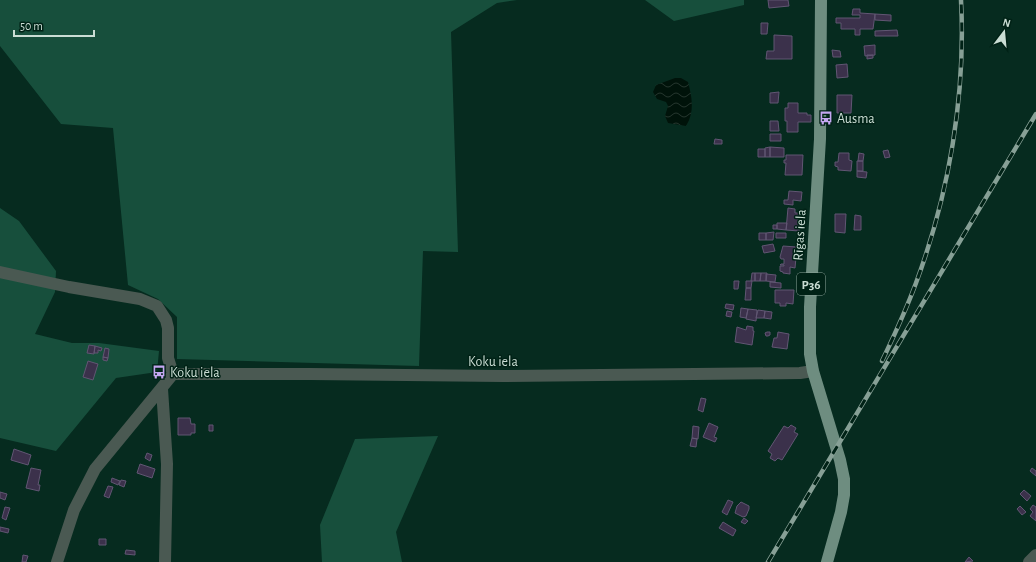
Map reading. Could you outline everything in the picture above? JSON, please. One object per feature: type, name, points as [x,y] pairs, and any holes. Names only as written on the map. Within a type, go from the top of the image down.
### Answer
[{"type":"main road","name":"Rīgas iela","points":[[821,0],[820,139],[810,307],[810,354],[813,371],[840,460],[844,479],[844,495],[841,512],[827,562]]},
{"type":"street","points":[[0,272],[69,287],[140,299],[157,306],[166,320],[168,328],[168,358],[173,374],[95,469],[74,510],[57,562]]},
{"type":"street","name":"Koku iela","points":[[173,374],[510,376],[800,373],[813,371]]},
{"type":"street","points":[[162,389],[167,464],[165,562]]},
{"type":"street","points":[[1029,562],[1036,555]]},
{"type":"green space","points":[[0,0],[517,0],[497,3],[451,32],[458,252],[423,251],[419,366],[177,359],[177,317],[158,299],[128,285],[113,128],[61,124],[0,46]]},
{"type":"green space","points":[[645,0],[744,0],[744,5],[674,21]]},
{"type":"green space","points":[[0,208],[19,221],[56,271],[55,292],[35,334],[72,343],[99,343],[159,351],[157,372],[116,378],[56,451],[0,438]]},
{"type":"green space","points":[[438,436],[396,532],[402,562],[322,562],[320,525],[355,439]]},
{"type":"water","points":[[675,78],[681,78],[688,82],[692,110],[686,126],[668,123],[665,116],[668,106],[666,102],[657,99],[653,92],[656,85]]},
{"type":"building","points":[[768,0],[788,0],[789,6],[769,8]]},
{"type":"building","points":[[853,9],[860,9],[860,13],[875,14],[873,29],[860,29],[860,35],[855,35],[855,29],[841,29],[841,23],[836,23],[836,18],[860,18],[860,15],[852,15]]},
{"type":"building","points":[[875,14],[891,15],[891,21],[875,20]]},
{"type":"building","points":[[761,23],[768,23],[767,34],[761,34]]},
{"type":"building","points":[[897,30],[898,36],[875,36],[875,31]]},
{"type":"building","points":[[774,35],[792,36],[792,59],[766,59],[767,51],[774,51]]},
{"type":"building","points":[[875,45],[875,55],[865,56],[864,46]]},
{"type":"building","points":[[832,50],[840,51],[841,57],[833,57]]},
{"type":"building","points":[[867,55],[873,55],[873,58],[867,59]]},
{"type":"building","points":[[847,64],[848,77],[837,78],[836,65]]},
{"type":"building","points":[[779,92],[778,103],[770,103],[770,93]]},
{"type":"building","points":[[837,95],[852,95],[851,113],[837,113]]},
{"type":"building","points":[[788,103],[798,103],[798,113],[807,113],[807,115],[811,115],[811,122],[798,122],[798,132],[787,132],[785,108],[788,108]]},
{"type":"building","points":[[770,121],[778,121],[779,131],[770,131]]},
{"type":"building","points":[[770,134],[781,134],[781,141],[770,141]]},
{"type":"building","points":[[715,139],[722,140],[722,144],[714,144]]},
{"type":"building","points":[[770,147],[770,157],[765,157],[765,148]]},
{"type":"building","points":[[770,147],[784,148],[784,157],[770,157]]},
{"type":"building","points":[[758,149],[765,149],[765,157],[758,157]]},
{"type":"building","points":[[888,150],[890,157],[885,158],[883,151]]},
{"type":"building","points":[[839,153],[849,153],[849,160],[852,161],[851,171],[838,170],[838,167],[835,166],[835,162],[838,162]]},
{"type":"building","points":[[859,153],[864,154],[863,161],[858,161]]},
{"type":"building","points":[[786,155],[803,155],[802,175],[785,175],[786,163],[784,163],[784,160],[786,160]]},
{"type":"building","points":[[857,161],[863,161],[863,171],[857,171]]},
{"type":"building","points":[[857,171],[867,172],[866,178],[857,177]]},
{"type":"building","points":[[789,191],[802,192],[801,201],[793,200],[793,205],[784,204],[784,200],[788,200]]},
{"type":"building","points":[[788,208],[795,209],[795,213],[800,213],[799,220],[803,220],[802,227],[799,227],[799,231],[786,230]]},
{"type":"building","points":[[835,214],[846,214],[845,233],[835,232]]},
{"type":"building","points":[[855,215],[861,216],[861,230],[854,230]]},
{"type":"building","points":[[777,223],[787,223],[786,230],[777,229]]},
{"type":"building","points":[[773,225],[777,225],[777,229],[773,229]]},
{"type":"building","points":[[774,232],[773,240],[766,240],[766,233]]},
{"type":"building","points":[[759,233],[766,233],[766,240],[759,240]]},
{"type":"building","points":[[776,233],[786,233],[786,238],[776,238]]},
{"type":"building","points":[[773,244],[775,251],[764,253],[762,246]]},
{"type":"building","points":[[783,246],[797,247],[795,268],[790,267],[790,274],[780,271],[780,266],[784,266],[780,265],[784,264],[784,259],[781,259],[780,257]]},
{"type":"building","points":[[752,273],[755,273],[755,281],[751,281]]},
{"type":"building","points":[[755,273],[761,273],[760,281],[755,281]]},
{"type":"building","points":[[761,273],[767,273],[766,281],[760,281]]},
{"type":"building","points":[[766,274],[776,275],[775,282],[766,281]]},
{"type":"building","points":[[734,281],[739,281],[738,289],[734,289]]},
{"type":"building","points":[[746,281],[752,281],[751,288],[746,288]]},
{"type":"building","points":[[770,282],[781,283],[781,288],[770,287]]},
{"type":"building","points":[[746,288],[751,288],[751,300],[745,300]]},
{"type":"building","points":[[775,290],[794,290],[793,304],[786,303],[786,306],[780,306],[780,303],[775,303]]},
{"type":"building","points":[[726,304],[734,305],[733,310],[725,308]]},
{"type":"building","points":[[741,308],[748,309],[746,318],[740,317]]},
{"type":"building","points":[[748,309],[757,310],[756,321],[746,319]]},
{"type":"building","points":[[758,310],[765,311],[764,318],[756,318]]},
{"type":"building","points":[[727,311],[732,312],[731,317],[726,316]]},
{"type":"building","points":[[765,311],[772,312],[771,319],[764,318]]},
{"type":"building","points":[[747,326],[753,327],[754,331],[752,345],[735,342],[737,327],[746,330]]},
{"type":"building","points":[[770,332],[770,335],[766,336],[765,333]]},
{"type":"building","points":[[778,332],[789,334],[787,349],[772,347],[774,338],[777,338]]},
{"type":"building","points":[[89,345],[95,346],[94,354],[87,353]]},
{"type":"building","points":[[95,346],[102,348],[101,351],[98,350],[98,353],[94,353]]},
{"type":"building","points":[[105,348],[109,349],[108,358],[103,357]]},
{"type":"building","points":[[103,357],[108,358],[107,361],[103,360]]},
{"type":"building","points":[[88,361],[98,364],[93,380],[83,377]]},
{"type":"building","points":[[701,398],[706,399],[703,412],[698,410]]},
{"type":"building","points":[[178,418],[190,418],[191,424],[195,424],[195,433],[191,433],[191,435],[178,435]]},
{"type":"building","points":[[709,423],[718,427],[714,437],[717,438],[715,442],[703,437]]},
{"type":"building","points":[[209,425],[213,425],[213,431],[209,431]]},
{"type":"building","points":[[791,425],[796,428],[794,432],[798,434],[782,460],[778,458],[775,461],[770,458],[772,454],[768,451],[784,426],[788,428]]},
{"type":"building","points":[[693,426],[699,427],[698,439],[692,438]]},
{"type":"building","points":[[692,438],[697,439],[696,447],[690,446]]},
{"type":"building","points":[[14,449],[31,455],[28,465],[11,460]]},
{"type":"building","points":[[147,453],[152,455],[150,461],[145,458]]},
{"type":"building","points":[[140,464],[155,469],[152,478],[137,473]]},
{"type":"building","points":[[31,468],[41,470],[38,485],[40,485],[39,491],[26,488]]},
{"type":"building","points":[[1032,468],[1036,471],[1036,476],[1030,471]]},
{"type":"building","points":[[112,478],[120,481],[118,485],[111,482]]},
{"type":"building","points":[[121,480],[126,481],[124,487],[119,485]]},
{"type":"building","points":[[108,486],[113,487],[109,498],[104,496]]},
{"type":"building","points":[[1024,490],[1031,496],[1027,501],[1020,494]]},
{"type":"building","points":[[0,492],[7,494],[5,500],[0,498]]},
{"type":"building","points":[[728,500],[733,502],[727,515],[722,512]]},
{"type":"building","points":[[741,502],[749,506],[746,516],[743,517],[735,513],[737,506]]},
{"type":"building","points":[[1033,505],[1036,507],[1036,521],[1030,516],[1033,512],[1030,509]]},
{"type":"building","points":[[1020,506],[1026,512],[1022,515],[1017,509]]},
{"type":"building","points":[[5,507],[10,508],[6,520],[2,518]]},
{"type":"building","points":[[744,518],[748,521],[745,524],[741,522]]},
{"type":"building","points":[[723,522],[736,530],[733,536],[719,528]]},
{"type":"building","points":[[0,527],[9,529],[8,533],[0,531]]},
{"type":"building","points":[[99,539],[106,539],[106,545],[99,545]]},
{"type":"building","points":[[126,550],[135,551],[135,555],[125,554]]},
{"type":"building","points":[[23,555],[28,556],[26,562],[22,562]]},
{"type":"building","points":[[969,557],[973,561],[965,562]]},
{"type":"railway","points":[[882,361],[900,323],[928,249],[938,215],[946,179],[958,108],[961,72],[961,0]]},
{"type":"railway","points":[[768,562],[1036,114]]},
{"type":"place","name":"Ausma","points":[[826,118]]},
{"type":"place","name":"Koku iela","points":[[159,372]]}]
